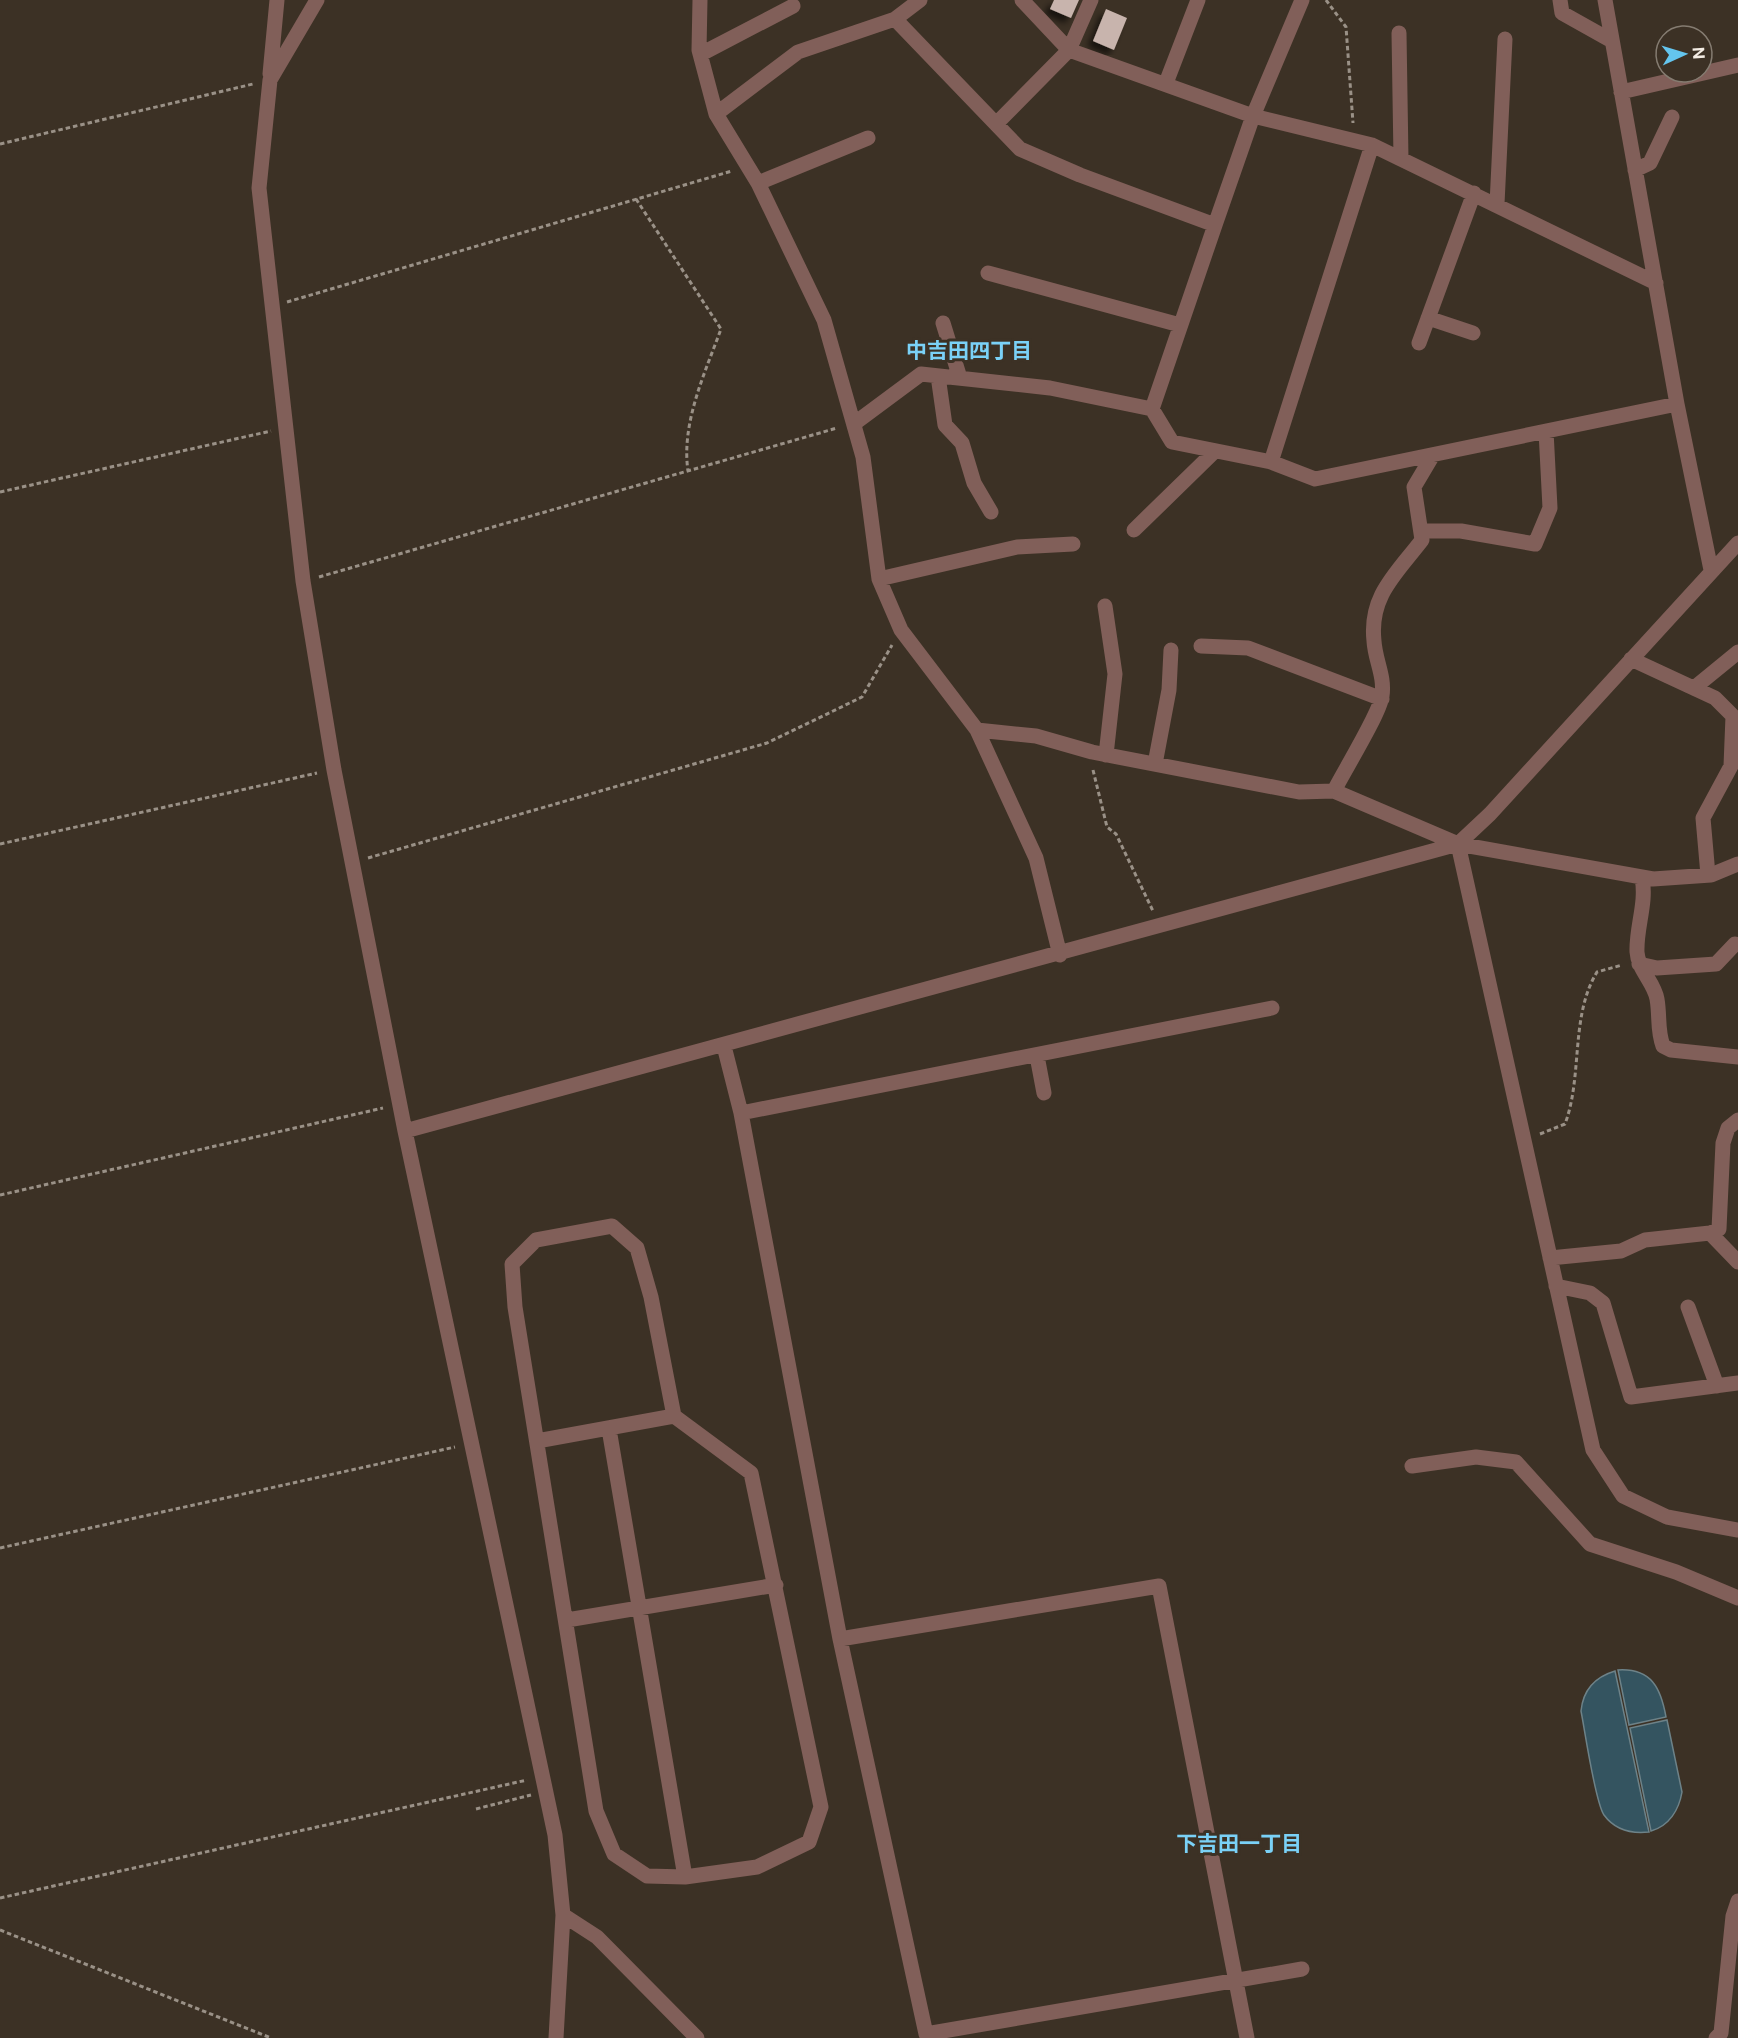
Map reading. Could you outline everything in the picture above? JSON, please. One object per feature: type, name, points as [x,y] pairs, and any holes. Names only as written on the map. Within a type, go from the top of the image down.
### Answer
[{"type":"street","points":[[277,0],[259,188],[303,581],[333,770],[405,1131],[555,1835],[563,1916],[556,2038]]},
{"type":"street","points":[[270,80],[317,0]]},
{"type":"street","points":[[700,0],[700,54],[716,114],[758,183],[824,320],[864,457],[879,579],[901,630],[977,730],[1036,858],[1060,955]]},
{"type":"street","points":[[716,114],[798,52],[895,19],[920,0]]},
{"type":"street","points":[[1022,0],[1070,50],[1253,116],[1372,145],[1656,283]]},
{"type":"street","points":[[996,124],[1070,50],[1091,0]]},
{"type":"street","points":[[1166,83],[1198,0]]},
{"type":"street","points":[[1152,409],[1253,116],[1302,0]]},
{"type":"street","points":[[1560,0],[1562,13],[1612,41]]},
{"type":"street","points":[[1605,0],[1677,404],[1711,570]]},
{"type":"street","points":[[700,54],[793,6]]},
{"type":"street","points":[[895,19],[1020,149],[1080,175],[1215,225]]},
{"type":"street","points":[[1399,33],[1401,159]]},
{"type":"street","points":[[1497,204],[1505,39]]},
{"type":"street","points":[[1622,92],[1738,65]]},
{"type":"street","points":[[1635,170],[1650,163],[1672,117]]},
{"type":"street","points":[[758,183],[868,138]]},
{"type":"street","points":[[1271,462],[1372,145]]},
{"type":"street","points":[[1419,343],[1474,193]]},
{"type":"street","points":[[988,273],[1180,325]]},
{"type":"street","points":[[1428,318],[1473,333]]},
{"type":"street","points":[[943,323],[960,378]]},
{"type":"street","points":[[855,423],[921,374],[1050,388],[1152,409],[1172,442],[1271,462],[1315,479],[1677,404]]},
{"type":"street","points":[[938,376],[945,425],[962,444],[974,483],[992,512]]},
{"type":"street","points":[[1421,531],[1461,531],[1539,549],[1550,508],[1546,431]]},
{"type":"street","points":[[1134,530],[1215,451]]},
{"type":"street","points":[[1334,790],[1382,699],[1383,679],[1374,642],[1378,598],[1422,540],[1414,487],[1433,455]]},
{"type":"street","points":[[405,1131],[1060,955],[1458,844],[1490,814],[1738,543]]},
{"type":"street","points":[[879,579],[1017,547],[1073,544]]},
{"type":"street","points":[[1100,754],[1115,674],[1105,606]]},
{"type":"street","points":[[1201,646],[1248,648],[1382,699]]},
{"type":"street","points":[[1155,765],[1169,690],[1171,650]]},
{"type":"street","points":[[1694,688],[1738,652]]},
{"type":"street","points":[[1630,659],[1716,698],[1733,716],[1731,766],[1703,818],[1708,875]]},
{"type":"street","points":[[977,730],[1036,735],[1100,754],[1299,792],[1334,790],[1458,844],[1642,878],[1708,875],[1738,864]]},
{"type":"street","points":[[1458,844],[1593,1450],[1623,1496],[1667,1517],[1738,1530]]},
{"type":"street","points":[[1642,878],[1645,892],[1637,951],[1639,964],[1657,999],[1658,1035],[1663,1046],[1671,1050],[1738,1058]]},
{"type":"street","points":[[1639,964],[1658,968],[1716,964],[1735,944]]},
{"type":"street","points":[[741,1113],[1272,1008]]},
{"type":"street","points":[[724,1046],[741,1113],[840,1639],[926,2034],[1302,1969]]},
{"type":"street","points":[[1037,1056],[1044,1093]]},
{"type":"street","points":[[1550,1258],[1621,1251],[1645,1240],[1710,1233],[1719,1229],[1722,1217],[1724,1143],[1728,1128],[1738,1120]]},
{"type":"street","points":[[612,1226],[637,1248],[651,1297],[675,1416],[751,1473],[821,1807],[809,1842],[757,1867],[685,1877],[647,1876],[614,1854],[596,1811],[537,1441],[515,1307],[512,1264],[536,1240],[612,1226]]},
{"type":"street","points":[[1710,1233],[1738,1263]]},
{"type":"street","points":[[1557,1286],[1590,1293],[1603,1303],[1631,1397],[1738,1383]]},
{"type":"street","points":[[1688,1307],[1717,1386]]},
{"type":"street","points":[[537,1441],[675,1416]]},
{"type":"street","points":[[609,1429],[685,1877]]},
{"type":"street","points":[[1412,1466],[1476,1457],[1516,1462],[1590,1544],[1676,1572],[1738,1598]]},
{"type":"street","points":[[567,1620],[776,1585]]},
{"type":"street","points":[[840,1639],[1159,1586],[1247,2038]]},
{"type":"street","points":[[1716,2038],[1721,2033],[1733,1916],[1738,1901]]},
{"type":"street","points":[[563,1916],[597,1937],[697,2038]]},
{"type":"path","points":[[1326,0],[1346,27],[1354,141]]},
{"type":"path","points":[[0,144],[270,80]]},
{"type":"path","points":[[273,307],[748,166]]},
{"type":"path","points":[[636,199],[721,329],[694,402],[686,458],[688,471]]},
{"type":"path","points":[[303,581],[855,423]]},
{"type":"path","points":[[0,492],[287,427]]},
{"type":"path","points":[[352,862],[767,743],[862,697],[901,630]]},
{"type":"path","points":[[1100,754],[1093,771],[1107,826],[1116,834],[1160,927]]},
{"type":"path","points":[[0,844],[333,770]]},
{"type":"path","points":[[1536,1135],[1564,1124],[1572,1103],[1586,990],[1597,972],[1616,965],[1639,964]]},
{"type":"path","points":[[0,1195],[400,1104]]},
{"type":"path","points":[[0,1548],[471,1443]]},
{"type":"path","points":[[0,1898],[541,1777]]},
{"type":"path","points":[[476,1809],[545,1792]]},
{"type":"path","points":[[0,1930],[271,2038]]},
{"type":"water","points":[[1618,1670],[1639,1673],[1653,1682],[1658,1689],[1666,1717],[1629,1725]]},
{"type":"water","points":[[1615,1671],[1649,1832],[1624,1830],[1608,1820],[1601,1808],[1594,1782],[1581,1711],[1582,1703],[1591,1685]]},
{"type":"water","points":[[1667,1720],[1682,1792],[1672,1816],[1663,1825],[1651,1831],[1630,1728]]},
{"type":"building","points":[[1054,0],[1079,0],[1071,18],[1050,9]]},
{"type":"building","points":[[1106,9],[1127,18],[1114,50],[1093,41]]},
{"type":"district","name":"中吉田四丁目","points":[[969,350]]},
{"type":"district","name":"下吉田一丁目","points":[[1239,1843]]}]
